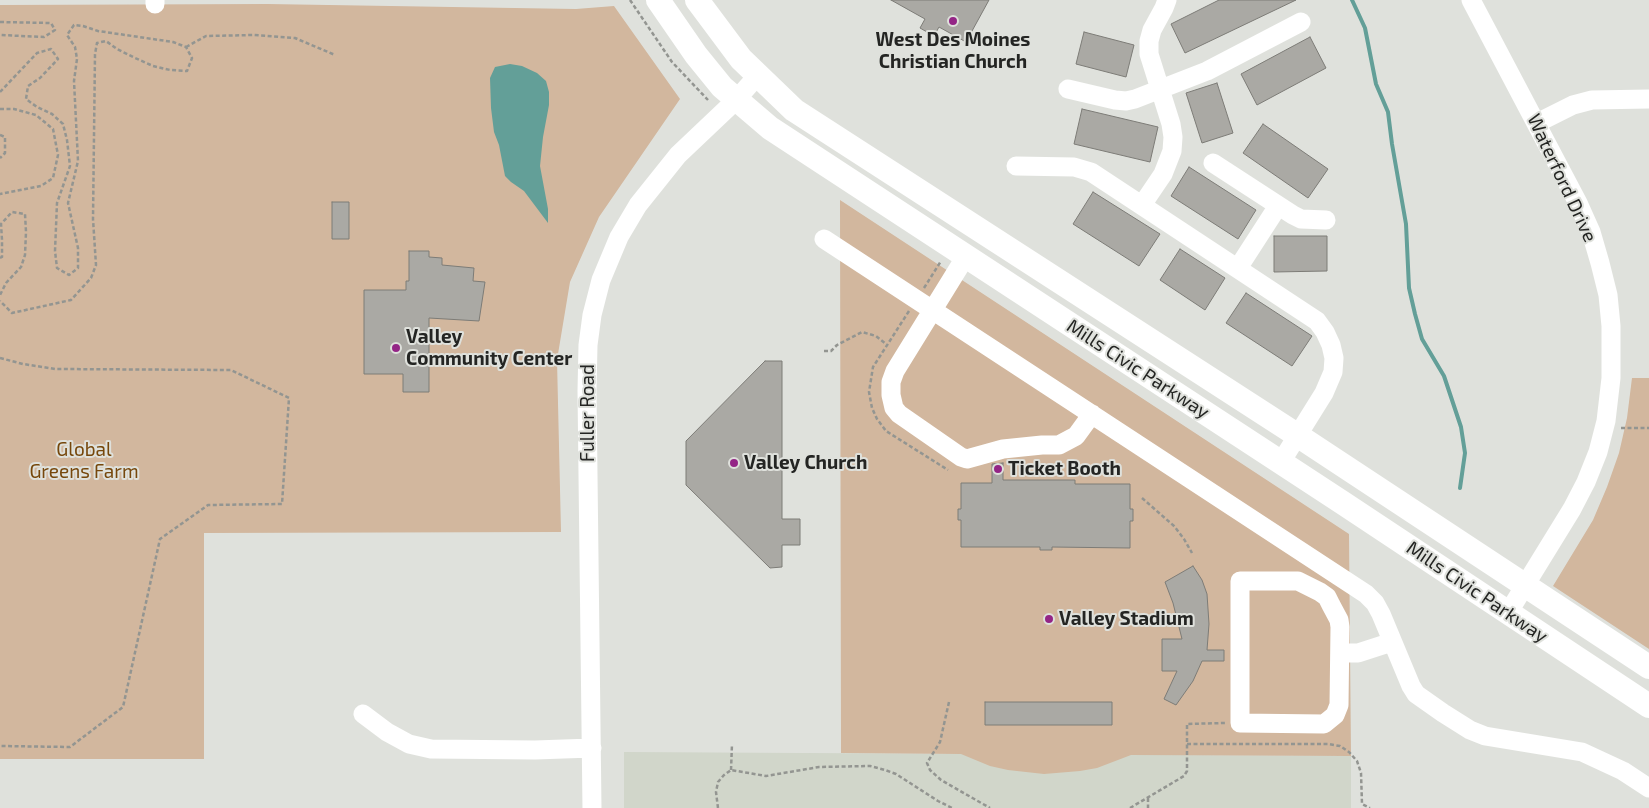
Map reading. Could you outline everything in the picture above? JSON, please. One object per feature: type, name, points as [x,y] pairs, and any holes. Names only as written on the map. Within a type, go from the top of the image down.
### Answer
[{"type":"main road","name":"Mills Civic Parkway","points":[[658,0],[696,55],[722,87],[770,128],[1281,462],[1649,706]]},
{"type":"main road","name":"Mills Civic Parkway","points":[[697,0],[736,52],[794,110],[1297,435],[1649,667]]},
{"type":"street","points":[[1142,205],[1163,174],[1172,151],[1173,137],[1171,124],[1149,54],[1149,41],[1152,30],[1164,8],[1166,0]]},
{"type":"street","name":"Waterford Drive","points":[[1471,0],[1578,203],[1600,263],[1608,295],[1611,326],[1612,354],[1606,421],[1598,452],[1586,482],[1572,509],[1524,584],[1508,613]]},
{"type":"street","points":[[1068,89],[1126,101],[1207,71],[1301,22]]},
{"type":"street","name":"Fuller Road","points":[[592,808],[587,391],[588,345],[592,315],[601,280],[619,237],[638,205],[678,155],[736,100],[758,75]]},
{"type":"street","points":[[1537,123],[1573,105],[1592,100],[1649,99]]},
{"type":"street","points":[[1213,163],[1301,219],[1326,220]]},
{"type":"street","points":[[1016,166],[1078,167],[1091,172],[1317,321],[1326,332],[1331,345],[1334,358],[1333,372],[1330,383],[1281,462]]},
{"type":"street","points":[[1238,268],[1278,206]]},
{"type":"street","points":[[824,239],[1366,594],[1375,603],[1381,614],[1407,679],[1416,694],[1443,713],[1470,730],[1485,736],[1500,740],[1582,752],[1623,772],[1649,788]]},
{"type":"street","points":[[966,256],[895,371],[891,382],[894,408],[899,414],[961,457],[967,459],[1014,448],[1059,445],[1076,436],[1092,414]]},
{"type":"street","points":[[1240,581],[1298,582],[1320,592],[1327,597],[1339,620],[1339,706],[1335,715],[1324,724],[1240,723],[1240,581]]},
{"type":"street","points":[[1340,653],[1358,653],[1392,642]]},
{"type":"street","points":[[363,714],[387,732],[409,744],[431,748],[535,750],[592,748]]},
{"type":"path","points":[[630,0],[672,62],[709,101]]},
{"type":"path","points":[[0,22],[51,23],[55,30],[44,37],[0,36]]},
{"type":"path","points":[[0,92],[37,52],[51,49],[58,59],[40,78],[28,86],[26,99],[52,114],[63,124],[67,140],[70,166],[57,203],[55,251],[57,268],[69,275],[78,268],[78,248],[68,203],[78,160],[74,81],[77,59],[75,46],[67,35],[74,26],[83,26],[98,32],[173,42],[186,47],[192,58],[187,71],[170,70],[140,60],[117,49],[106,41],[97,43],[95,54],[93,220],[96,265],[91,278],[72,300],[12,313],[0,301]]},
{"type":"path","points":[[186,47],[206,36],[254,35],[295,38],[335,55]]},
{"type":"path","points":[[0,109],[14,109],[36,115],[53,129],[58,155],[53,178],[40,186],[0,194]]},
{"type":"path","points":[[0,135],[5,137],[5,154],[0,158]]},
{"type":"path","points":[[0,258],[2,257],[1,224],[12,212],[25,214],[25,255],[21,267],[6,283],[0,295]]},
{"type":"path","points":[[824,351],[831,350],[862,332],[876,336],[887,345]]},
{"type":"path","points":[[0,358],[55,369],[231,370],[289,398],[282,504],[208,505],[160,539],[123,707],[70,747],[0,746]]},
{"type":"path","points":[[1621,428],[1649,428]]},
{"type":"path","points":[[1142,498],[1174,526],[1192,553]]},
{"type":"path","points":[[949,702],[940,742],[928,763],[930,770],[941,780],[990,808]]},
{"type":"path","points":[[1130,808],[1184,776],[1187,771],[1187,724],[1240,723]]},
{"type":"path","points":[[731,770],[732,744]]},
{"type":"path","points":[[1187,744],[1328,744],[1340,746],[1357,761],[1362,773],[1362,804],[1370,808]]},
{"type":"path","points":[[718,808],[716,792],[718,782],[731,770],[766,776],[819,767],[870,766],[896,774],[952,808]]},
{"type":"path","points":[[1148,798],[1148,808]]},
{"type":"shaded area","points":[[624,752],[1351,756],[1351,808],[624,808]]},
{"type":"green space","name":"Global Greens Farm","points":[[267,4],[576,9],[614,6],[680,99],[599,217],[570,282],[557,360],[561,532],[204,533],[204,759],[0,759],[0,5]]},
{"type":"green space","points":[[840,200],[1349,534],[1351,756],[1131,755],[1097,768],[1044,774],[990,766],[961,754],[841,753]]},
{"type":"green space","points":[[1632,378],[1649,378],[1649,649],[1553,586],[1593,520],[1607,487],[1619,453],[1627,418]]},
{"type":"water","points":[[510,64],[522,66],[537,73],[546,81],[549,92],[549,105],[540,166],[548,209],[548,223],[524,191],[505,176],[499,145],[494,132],[490,78],[495,67]]},
{"type":"building","name":"West Des Moines Christian Church","points":[[891,0],[989,0],[966,42],[939,27],[934,36],[920,28],[925,19]]},
{"type":"building","points":[[1219,0],[1296,0],[1185,53],[1171,24]]},
{"type":"building","points":[[1084,32],[1134,45],[1126,77],[1076,64]]},
{"type":"building","points":[[1310,37],[1326,68],[1257,105],[1241,74]]},
{"type":"building","points":[[1217,83],[1233,133],[1202,143],[1186,93]]},
{"type":"building","points":[[1082,109],[1158,127],[1150,162],[1074,144]]},
{"type":"building","points":[[1263,124],[1328,169],[1308,198],[1243,153]]},
{"type":"building","points":[[1189,167],[1256,210],[1238,239],[1171,196]]},
{"type":"building","points":[[1093,192],[1160,234],[1139,266],[1073,224]]},
{"type":"building","points":[[332,202],[349,202],[349,239],[332,239]]},
{"type":"building","points":[[1274,236],[1327,236],[1327,271],[1274,272]]},
{"type":"building","points":[[1180,249],[1225,278],[1205,310],[1160,280]]},
{"type":"building","name":"Valley Community Center","points":[[409,251],[429,251],[429,257],[442,258],[442,265],[474,268],[473,281],[485,282],[479,321],[429,318],[429,392],[403,392],[403,374],[364,374],[364,290],[406,290],[406,281],[409,281]]},
{"type":"building","points":[[1246,293],[1312,336],[1292,366],[1226,323]]},
{"type":"building","name":"Valley Church","points":[[765,361],[782,361],[782,519],[800,519],[800,545],[782,545],[782,567],[770,568],[686,485],[686,441]]},
{"type":"building","points":[[1003,463],[1003,480],[1075,480],[1075,484],[1130,484],[1130,509],[1133,509],[1133,521],[1130,521],[1130,548],[1052,547],[1052,550],[1040,550],[1040,547],[961,547],[961,520],[958,520],[958,509],[961,509],[961,483],[992,483],[992,464]]},
{"type":"building","points":[[1193,566],[1202,580],[1207,594],[1209,624],[1207,650],[1224,650],[1224,661],[1202,661],[1193,681],[1176,705],[1164,699],[1177,671],[1162,671],[1162,639],[1182,639],[1173,603],[1165,582]]},
{"type":"building","points":[[985,702],[1112,702],[1112,725],[985,725]]},
{"type":"waterway","points":[[1352,0],[1365,28],[1376,84],[1388,112],[1406,224],[1409,288],[1415,314],[1422,339],[1444,376],[1461,427],[1465,453],[1460,488]]},
{"type":"place","name":"West Des Moines Christian Church","points":[[953,21]]},
{"type":"place","name":"Valley Community Center","points":[[396,348]]},
{"type":"place","name":"Valley Church","points":[[734,463]]},
{"type":"place","name":"Ticket Booth","points":[[998,469]]},
{"type":"place","name":"Valley Stadium","points":[[1049,619]]}]
